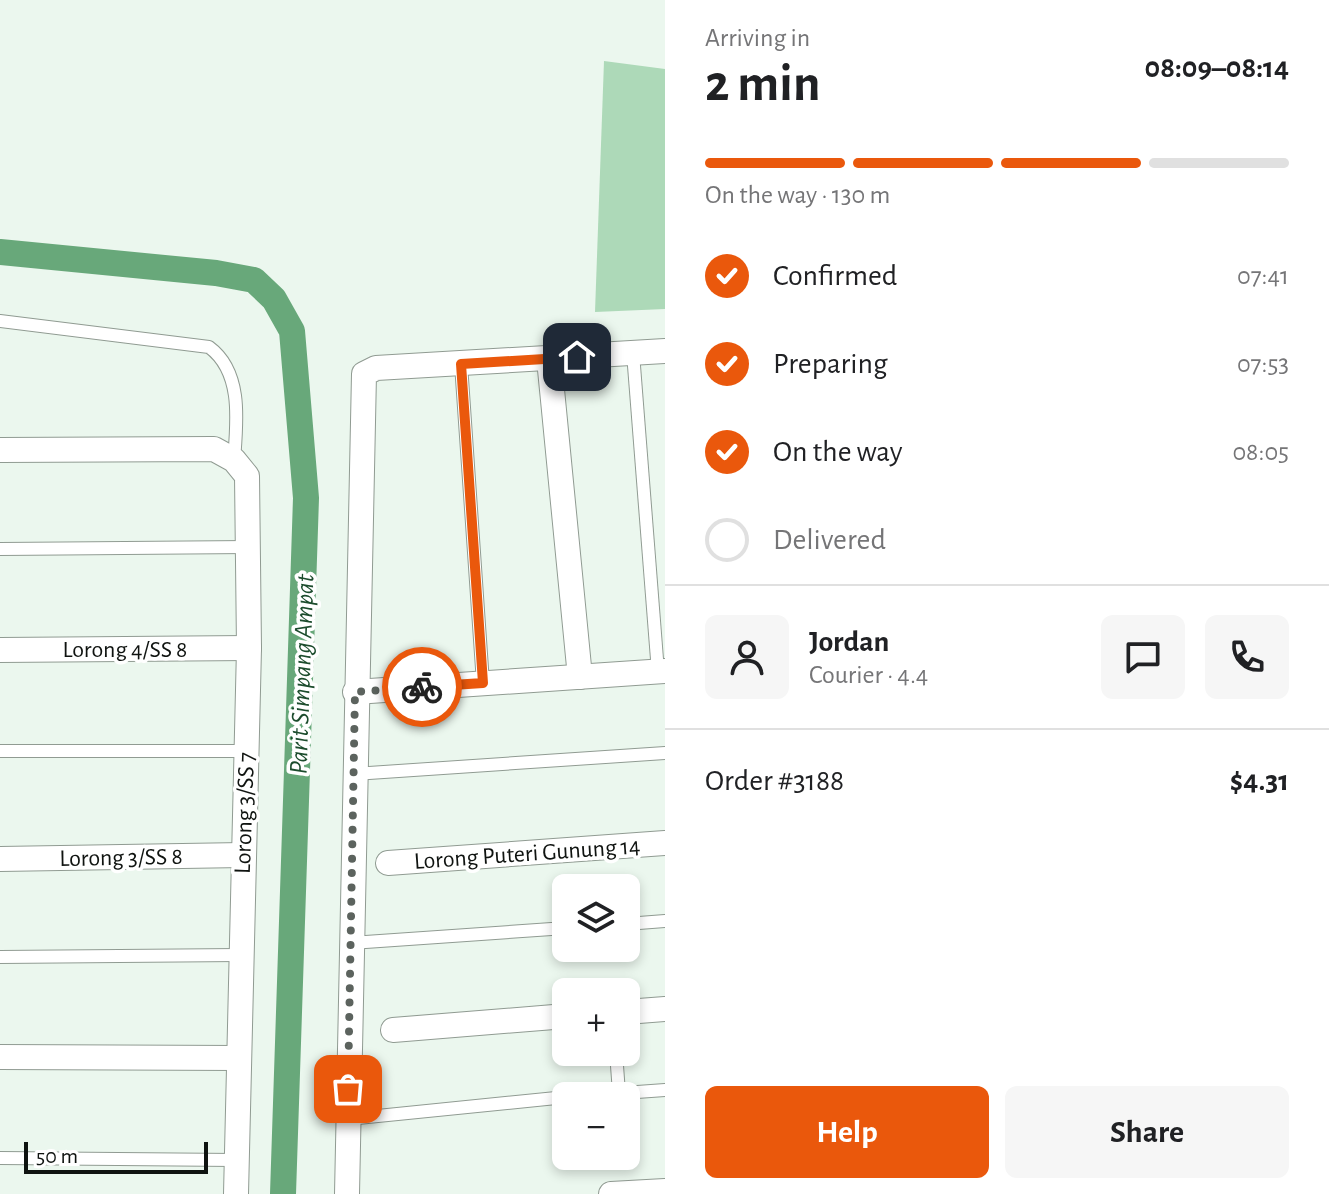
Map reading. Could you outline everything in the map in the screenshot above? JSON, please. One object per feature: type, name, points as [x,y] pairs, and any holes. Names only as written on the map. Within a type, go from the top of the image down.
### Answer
[{"type":"street","points":[[347,1194],[355,692],[364,374],[376,368],[665,351]]},
{"type":"street","points":[[549,359],[580,677]]},
{"type":"street","points":[[0,450],[224,455]]},
{"type":"street","name":"Lorong 3/SS 7","points":[[224,455],[247,476],[249,547],[236,1194]]},
{"type":"street","name":"Lorong 4/SS 8","points":[[0,650],[249,648]]},
{"type":"street","points":[[355,692],[661,672]]},
{"type":"street","name":"Lorong Puteri Gunung 14","points":[[388,863],[665,843]]},
{"type":"street","name":"Lorong 3/SS 8","points":[[0,859],[243,855]]},
{"type":"street","points":[[640,1011],[665,1009]]},
{"type":"street","points":[[393,1030],[552,1017]]},
{"type":"street","points":[[0,1057],[238,1058]]},
{"type":"street","points":[[611,1194],[665,1191]]},
{"type":"lane","points":[[0,321],[209,347],[219,355],[235,393],[224,455]]},
{"type":"lane","points":[[633,353],[661,672]]},
{"type":"lane","points":[[461,364],[483,683]]},
{"type":"lane","points":[[0,549],[249,547]]},
{"type":"lane","points":[[0,751],[246,751]]},
{"type":"lane","points":[[354,774],[665,753]]},
{"type":"lane","points":[[640,923],[665,921]]},
{"type":"lane","points":[[351,943],[552,929]]},
{"type":"lane","points":[[0,957],[239,955]]},
{"type":"lane","points":[[640,1092],[665,1090]]},
{"type":"lane","points":[[348,1119],[552,1098]]},
{"type":"lane","points":[[0,1158],[236,1160]]},
{"type":"green space","points":[[604,61],[665,69],[665,309],[595,312]]},
{"type":"waterway","name":"Parit Simpang Ampat","points":[[0,252],[216,273],[254,280],[274,299],[292,331],[306,498],[283,1194]]},
{"type":"way so far","points":[[348,1089],[355,692],[422,687]]},
{"type":"route","points":[[422,687],[483,683],[461,364],[577,357]]}]
